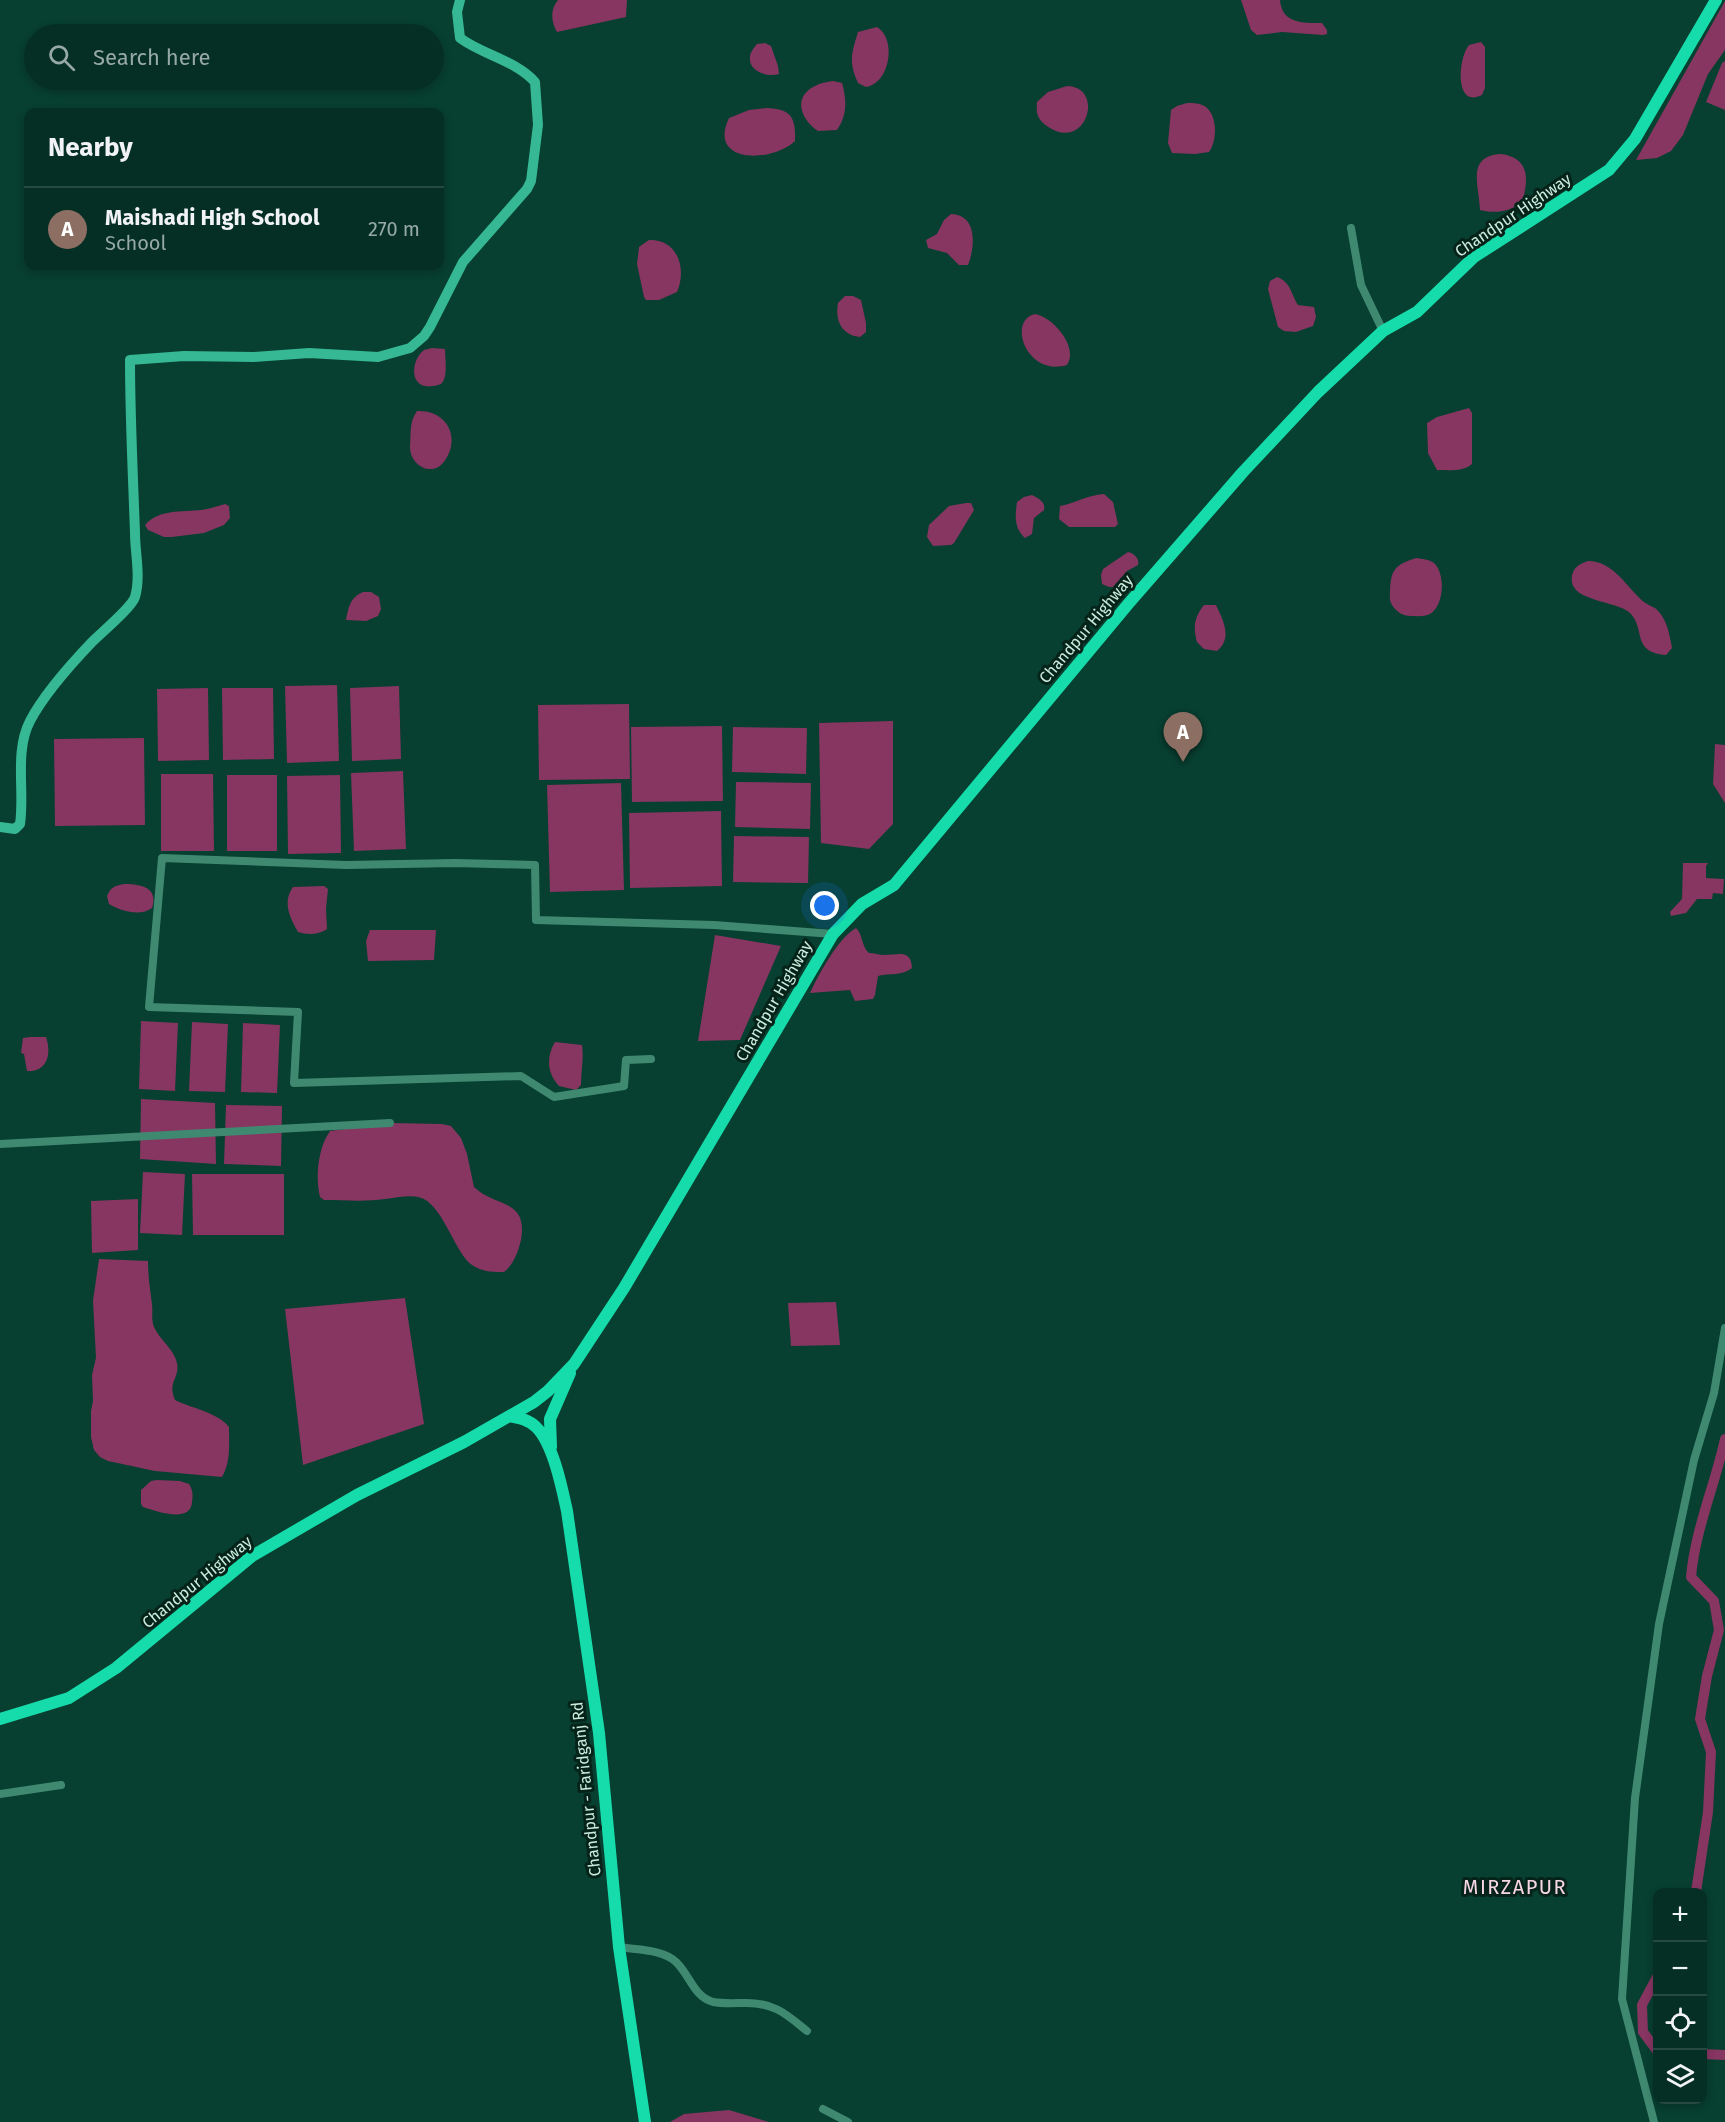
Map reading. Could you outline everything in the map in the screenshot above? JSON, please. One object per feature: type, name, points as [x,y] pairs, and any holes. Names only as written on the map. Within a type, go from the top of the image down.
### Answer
[{"type":"main road","name":"Chandpur Highway","points":[[0,1719],[69,1698],[116,1668],[252,1556],[357,1495],[464,1442],[534,1402],[548,1391],[574,1364],[624,1288],[833,934],[862,904],[894,885],[1129,603],[1243,472],[1318,392],[1383,331],[1417,312],[1474,257],[1609,170],[1635,139],[1716,0]]},
{"type":"main road","points":[[550,1454],[550,1419],[574,1364]]},
{"type":"main road","points":[[510,1416],[523,1419],[535,1426],[544,1436],[550,1454]]},
{"type":"main road","name":"Chandpur - Faridganj Rd","points":[[550,1454],[567,1510],[576,1565],[599,1733],[619,1947],[645,2122]]},
{"type":"street","points":[[0,827],[15,829],[20,824],[22,747],[29,723],[43,700],[90,644],[118,616],[129,609],[135,599],[137,572],[130,419],[130,360],[184,356],[254,357],[309,353],[378,357],[410,348],[424,336],[430,327],[463,262],[527,189],[531,181],[538,125],[535,81],[516,67],[460,38],[457,12],[460,0]]},
{"type":"street","points":[[1351,228],[1361,285],[1383,331]]},
{"type":"street","points":[[651,1059],[626,1060],[624,1086],[554,1097],[521,1076],[294,1083],[298,1012],[149,1007],[162,858],[346,865],[455,863],[535,865],[536,920],[714,925],[833,934]]},
{"type":"street","points":[[0,1144],[390,1123]]},
{"type":"street","points":[[1654,2122],[1622,2000],[1635,1798],[1659,1624],[1694,1460],[1714,1393],[1725,1328]]},
{"type":"street","points":[[0,1794],[61,1785]]},
{"type":"street","points":[[619,1947],[670,1957],[702,1996],[714,2002],[768,2005],[782,2010],[807,2031]]},
{"type":"street","points":[[823,2109],[848,2122]]},
{"type":"shaded area","points":[[558,0],[627,0],[626,17],[557,32],[552,16]]},
{"type":"shaded area","points":[[1241,0],[1280,0],[1289,18],[1301,22],[1322,23],[1327,34],[1282,32],[1257,35],[1251,30]]},
{"type":"shaded area","points":[[1725,1],[1725,50],[1708,74],[1683,135],[1671,151],[1657,158],[1636,160]]},
{"type":"shaded area","points":[[877,27],[887,41],[888,60],[881,78],[866,87],[858,83],[855,76],[852,63],[853,51],[858,32]]},
{"type":"shaded area","points":[[1481,42],[1485,47],[1485,88],[1482,95],[1473,97],[1467,95],[1463,89],[1462,60],[1469,45]]},
{"type":"shaded area","points":[[765,43],[771,46],[779,74],[764,74],[755,70],[750,62],[751,53],[757,44]]},
{"type":"shaded area","points":[[1725,61],[1725,110],[1706,102],[1722,63]]},
{"type":"shaded area","points":[[833,81],[842,83],[844,89],[843,119],[837,130],[818,131],[807,121],[801,102],[808,91],[819,84]]},
{"type":"shaded area","points":[[1067,86],[1079,89],[1086,97],[1088,106],[1081,126],[1072,132],[1061,132],[1041,121],[1037,113],[1037,102],[1048,92]]},
{"type":"shaded area","points":[[1187,103],[1206,107],[1213,117],[1215,136],[1209,152],[1172,153],[1168,143],[1171,110]]},
{"type":"shaded area","points":[[767,108],[782,110],[790,116],[793,120],[795,141],[785,148],[758,156],[734,151],[727,144],[725,133],[729,118],[749,110]]},
{"type":"shaded area","points":[[1501,154],[1517,159],[1524,169],[1526,183],[1523,199],[1515,207],[1504,211],[1480,210],[1477,182],[1479,166],[1490,156]]},
{"type":"shaded area","points":[[951,214],[960,216],[970,226],[973,241],[968,265],[959,265],[947,253],[928,248],[926,240],[937,234],[944,220]]},
{"type":"shaded area","points":[[649,240],[667,244],[678,257],[680,265],[680,283],[677,292],[659,300],[646,300],[644,297],[637,264],[639,247]]},
{"type":"shaded area","points":[[1277,277],[1288,285],[1298,305],[1314,307],[1316,317],[1313,326],[1296,332],[1284,331],[1278,327],[1268,289],[1270,281]]},
{"type":"shaded area","points":[[845,296],[853,296],[861,300],[866,332],[860,337],[853,336],[844,330],[839,321],[838,303]]},
{"type":"shaded area","points":[[1035,314],[1049,321],[1062,334],[1070,350],[1067,365],[1053,366],[1041,363],[1031,356],[1022,336],[1022,326],[1027,318]]},
{"type":"shaded area","points":[[445,349],[445,376],[440,384],[425,386],[416,379],[414,367],[419,355],[424,350]]},
{"type":"shaded area","points":[[1469,408],[1472,413],[1472,464],[1460,469],[1437,470],[1428,453],[1427,423],[1437,417]]},
{"type":"shaded area","points":[[417,411],[437,415],[449,428],[451,445],[449,454],[443,463],[433,469],[417,464],[411,453],[411,428]]},
{"type":"shaded area","points":[[1104,494],[1113,502],[1118,524],[1115,527],[1069,527],[1059,519],[1060,506]]},
{"type":"shaded area","points":[[1032,495],[1043,503],[1044,510],[1034,518],[1032,534],[1025,538],[1016,522],[1017,502]]},
{"type":"shaded area","points":[[971,503],[974,510],[954,543],[933,546],[927,537],[929,525],[949,506]]},
{"type":"shaded area","points":[[225,504],[229,506],[230,518],[224,525],[204,533],[164,537],[148,530],[145,525],[164,514],[204,510]]},
{"type":"shaded area","points":[[1128,552],[1136,557],[1138,565],[1127,571],[1113,587],[1102,584],[1103,569]]},
{"type":"shaded area","points":[[1416,558],[1434,563],[1440,574],[1442,590],[1435,610],[1430,614],[1408,616],[1398,612],[1391,603],[1390,591],[1393,573],[1396,569],[1403,563]]},
{"type":"shaded area","points":[[1588,561],[1597,562],[1613,570],[1644,602],[1660,612],[1667,627],[1672,648],[1666,655],[1655,653],[1643,645],[1635,619],[1630,613],[1614,605],[1584,596],[1572,585],[1574,570]]},
{"type":"shaded area","points":[[363,592],[371,592],[379,597],[381,609],[378,616],[366,621],[346,620],[351,603]]},
{"type":"shaded area","points":[[1204,605],[1216,605],[1224,623],[1225,640],[1217,651],[1204,649],[1197,642],[1195,623]]},
{"type":"shaded area","points":[[337,685],[339,761],[287,763],[285,686]]},
{"type":"shaded area","points":[[399,686],[401,759],[352,761],[350,688]]},
{"type":"shaded area","points":[[208,688],[209,760],[158,761],[157,689]]},
{"type":"shaded area","points":[[222,688],[273,688],[274,759],[223,760]]},
{"type":"shaded area","points":[[629,704],[630,779],[539,780],[538,705]]},
{"type":"shaded area","points":[[893,721],[893,824],[869,849],[821,843],[819,723]]},
{"type":"shaded area","points":[[722,726],[723,801],[632,802],[631,727]]},
{"type":"shaded area","points":[[733,727],[807,728],[806,774],[732,772]]},
{"type":"shaded area","points":[[144,738],[145,825],[55,826],[54,739]]},
{"type":"shaded area","points":[[1715,744],[1725,745],[1725,803],[1713,784]]},
{"type":"shaded area","points":[[403,771],[406,849],[354,851],[351,773]]},
{"type":"shaded area","points":[[161,774],[213,774],[214,851],[161,851]]},
{"type":"shaded area","points":[[227,775],[277,775],[277,851],[227,851]]},
{"type":"shaded area","points":[[340,775],[341,853],[288,854],[287,776]]},
{"type":"shaded area","points":[[736,782],[811,783],[810,829],[735,827]]},
{"type":"shaded area","points":[[621,783],[624,890],[550,892],[547,785]]},
{"type":"shaded area","points":[[721,811],[722,886],[630,888],[629,813]]},
{"type":"shaded area","points":[[734,836],[809,837],[808,883],[733,882]]},
{"type":"shaded area","points":[[1683,863],[1708,863],[1706,878],[1724,879],[1723,894],[1713,893],[1712,899],[1697,899],[1686,913],[1671,916],[1670,912],[1682,899]]},
{"type":"shaded area","points":[[124,884],[147,888],[153,895],[152,908],[136,913],[109,904],[107,896],[110,891],[115,886]]},
{"type":"shaded area","points":[[324,886],[328,889],[327,929],[313,934],[298,932],[288,910],[288,898],[293,887]]},
{"type":"shaded area","points":[[856,928],[869,953],[903,954],[909,958],[912,968],[900,973],[878,976],[873,999],[855,1001],[850,990],[810,993],[836,948]]},
{"type":"shaded area","points":[[370,930],[436,930],[434,960],[368,961],[366,941]]},
{"type":"shaded area","points":[[715,935],[781,946],[740,1040],[698,1041]]},
{"type":"shaded area","points":[[141,1021],[178,1023],[175,1091],[139,1089]]},
{"type":"shaded area","points":[[192,1022],[228,1024],[225,1092],[189,1091]]},
{"type":"shaded area","points":[[243,1023],[280,1025],[277,1093],[241,1092]]},
{"type":"shaded area","points":[[46,1037],[48,1043],[46,1061],[34,1071],[27,1071],[24,1054],[21,1053],[23,1038]]},
{"type":"shaded area","points":[[555,1042],[582,1045],[581,1085],[576,1090],[559,1086],[552,1076],[549,1059]]},
{"type":"shaded area","points":[[141,1099],[215,1103],[216,1164],[140,1159]]},
{"type":"shaded area","points":[[226,1105],[282,1106],[281,1166],[224,1164]]},
{"type":"shaded area","points":[[390,1123],[442,1124],[451,1126],[461,1138],[474,1187],[515,1210],[520,1217],[522,1227],[520,1244],[513,1262],[504,1272],[492,1272],[472,1265],[434,1208],[427,1201],[418,1197],[406,1196],[362,1201],[324,1200],[320,1197],[319,1163],[330,1131]]},
{"type":"shaded area","points":[[143,1172],[185,1174],[182,1235],[140,1233]]},
{"type":"shaded area","points":[[192,1174],[284,1174],[284,1235],[193,1235]]},
{"type":"shaded area","points":[[138,1199],[138,1250],[92,1253],[91,1201]]},
{"type":"shaded area","points":[[99,1259],[148,1261],[153,1324],[173,1353],[177,1363],[177,1373],[172,1388],[175,1400],[212,1414],[229,1427],[228,1459],[222,1477],[155,1471],[108,1461],[94,1450],[91,1437],[92,1375],[96,1358],[93,1301]]},
{"type":"shaded area","points":[[405,1298],[424,1424],[303,1465],[285,1309]]},
{"type":"shaded area","points":[[836,1302],[840,1345],[791,1346],[788,1303]]},
{"type":"shaded area","points":[[151,1481],[180,1481],[189,1484],[193,1495],[190,1509],[186,1513],[172,1514],[143,1507],[141,1490]]},
{"type":"shaded area","points":[[729,2110],[769,2122],[670,2122],[684,2114]]},
{"type":"waterway","points":[[1697,1888],[1708,1812],[1711,1752],[1700,1719],[1707,1676],[1719,1630],[1714,1601],[1691,1577],[1701,1525],[1725,1439]]},
{"type":"waterway","points":[[1653,1984],[1642,2005],[1643,2032],[1656,2050]]},
{"type":"waterway","points":[[1707,2054],[1725,2055]]},
{"type":"place","name":"Maishadi High School","points":[[1183,762]]},
{"type":"district","name":"MIRZAPUR","points":[[1515,1887]]}]
